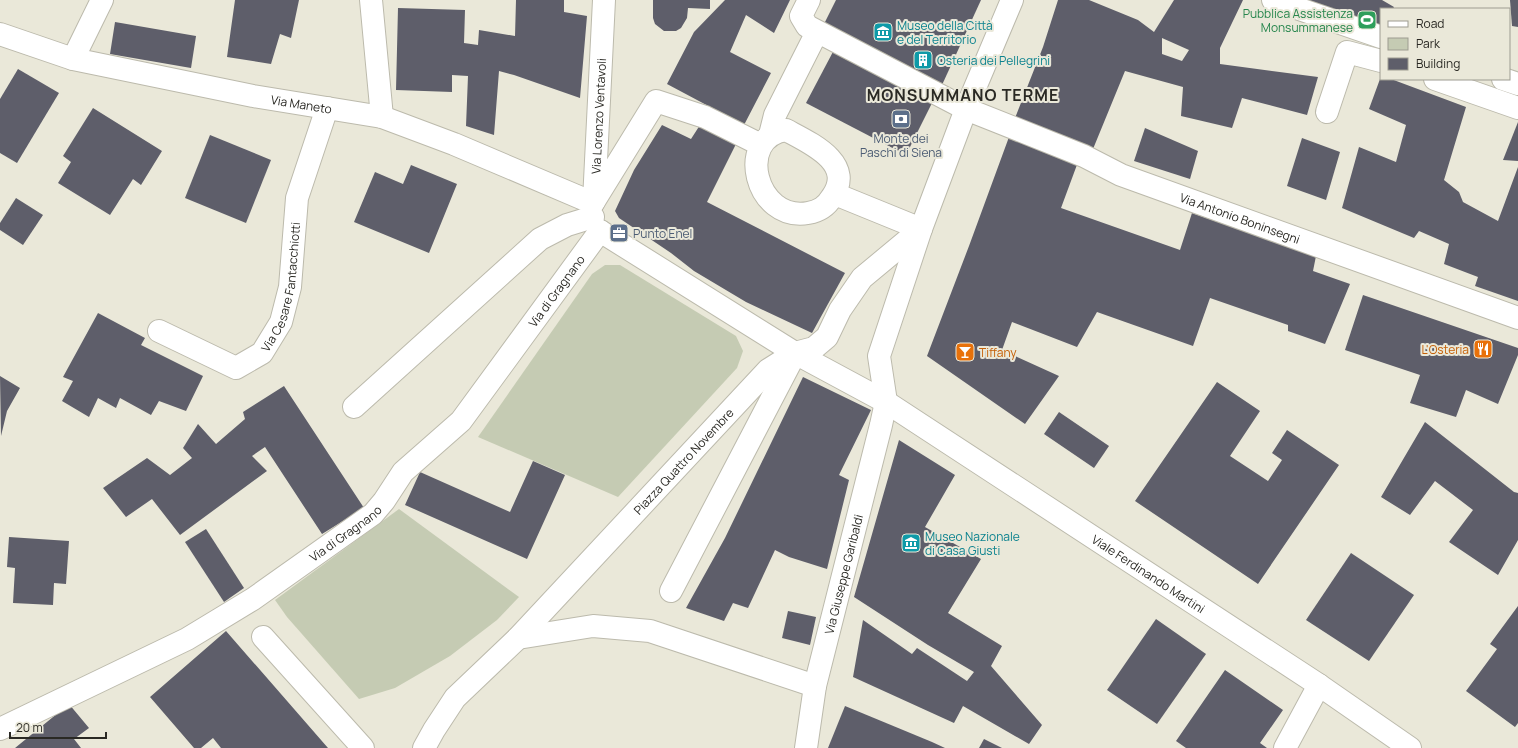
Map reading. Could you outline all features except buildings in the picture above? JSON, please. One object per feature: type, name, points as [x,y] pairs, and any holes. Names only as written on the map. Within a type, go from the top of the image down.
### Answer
[{"type":"street","points":[[73,59],[102,0]]},
{"type":"street","points":[[371,0],[382,117]]},
{"type":"street","name":"Via Lorenzo Ventavoli","points":[[596,217],[604,0]]},
{"type":"street","name":"Via Antonio Boninsegni","points":[[809,0],[801,16],[807,26],[966,109],[1084,156],[1121,175],[1518,318]]},
{"type":"street","points":[[886,402],[879,356],[922,229],[966,109],[1012,0]]},
{"type":"street","points":[[1274,0],[1380,37]]},
{"type":"street","points":[[765,140],[778,131],[786,130],[822,150],[833,161],[838,172],[838,184],[835,194],[827,205],[816,212],[804,214],[791,213],[779,208],[769,200],[761,190],[757,179],[756,167],[765,140],[775,115],[817,32]]},
{"type":"street","name":"Via Maneto","points":[[0,34],[73,59],[253,96],[382,117],[454,144],[596,217]]},
{"type":"street","points":[[1327,112],[1347,52],[1380,61]]},
{"type":"street","points":[[1438,80],[1518,108]]},
{"type":"street","points":[[1506,80],[1518,84]]},
{"type":"street","name":"Via di Gragnano","points":[[0,729],[187,639],[253,599],[373,514],[384,501],[403,472],[461,421],[596,217],[656,101],[705,117],[765,140]]},
{"type":"street","name":"Via Cesare Fantacchiotti","points":[[160,331],[236,368],[262,353],[281,322],[290,287],[297,198],[327,108]]},
{"type":"street","points":[[835,194],[922,229]]},
{"type":"street","points":[[354,407],[540,239],[567,225],[596,217],[795,353],[671,591]]},
{"type":"street","name":"Piazza Quattro Novembre","points":[[424,748],[455,698],[518,638],[768,370],[795,353],[814,348],[827,337],[840,310],[862,278],[922,229]]},
{"type":"street","name":"Viale Ferdinando Martini","points":[[795,353],[886,402],[1319,685],[1410,748]]},
{"type":"street","name":"Via Giuseppe Garibaldi","points":[[806,748],[815,686],[886,402]]},
{"type":"street","points":[[518,638],[593,626],[650,631],[815,686]]},
{"type":"street","points":[[263,637],[363,748]]},
{"type":"street","points":[[1285,748],[1319,685]]},
{"type":"green space","points":[[605,265],[620,265],[736,336],[743,351],[737,368],[618,497],[478,437],[592,274]]},
{"type":"green space","points":[[399,509],[519,597],[497,620],[450,656],[395,688],[359,699],[287,617],[275,600]]},
{"type":"place","name":"Pubblica Assistenza Monsummanese","points":[[1367,20]]},
{"type":"place","name":"Museo della Città e del Territorio","points":[[883,32]]},
{"type":"place","name":"Osteria dei Pellegrini","points":[[923,60]]},
{"type":"place","name":"Monte dei Paschi di Siena","points":[[901,119]]},
{"type":"place","name":"Punto Enel","points":[[619,233]]},
{"type":"place","name":"L'Osteria","points":[[1483,349]]},
{"type":"place","name":"Tiffany","points":[[965,352]]},
{"type":"place","name":"Museo Nazionale di Casa Giusti","points":[[911,543]]},
{"type":"district","name":"MONSUMMANO TERME","points":[[963,95]]}]
